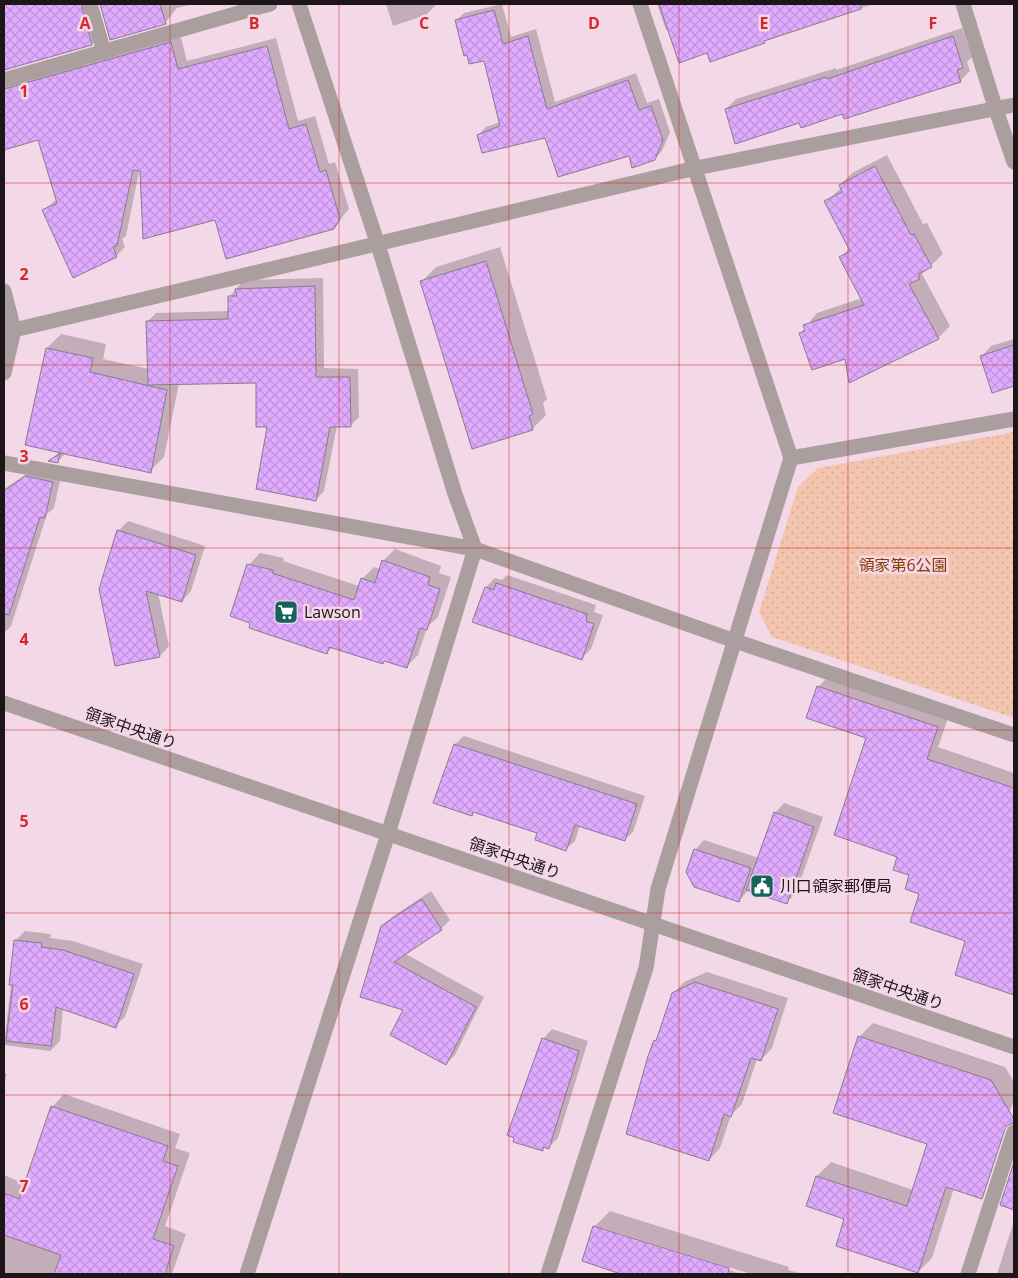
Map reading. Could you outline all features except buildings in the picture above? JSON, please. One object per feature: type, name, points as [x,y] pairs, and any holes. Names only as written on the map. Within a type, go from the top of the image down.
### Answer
[{"type":"street","points":[[90,4],[104,52]]},
{"type":"street","points":[[4,80],[270,4]]},
{"type":"street","points":[[247,1274],[388,834],[475,549],[455,494],[378,245],[299,4]]},
{"type":"street","points":[[548,1274],[646,968],[658,889],[791,458],[640,4]]},
{"type":"street","points":[[963,4],[1014,162]]},
{"type":"street","points":[[9,329],[378,245],[696,168],[1014,105]]},
{"type":"street","points":[[4,291],[9,329],[4,373]]},
{"type":"street","points":[[791,458],[1014,419]]},
{"type":"street","points":[[4,463],[475,549],[735,641],[1014,735]]},
{"type":"street","name":"領家中央通り","points":[[4,703],[1014,1047]]},
{"type":"street","points":[[968,1274],[1014,1132]]},
{"type":"green space","name":"領家第6公園","points":[[1014,432],[1014,718],[772,637],[759,612],[798,487],[818,468]]},
{"type":"place","name":"Lawson","points":[[286,612]]},
{"type":"place","name":"川口領家郵便局","points":[[762,886]]}]
